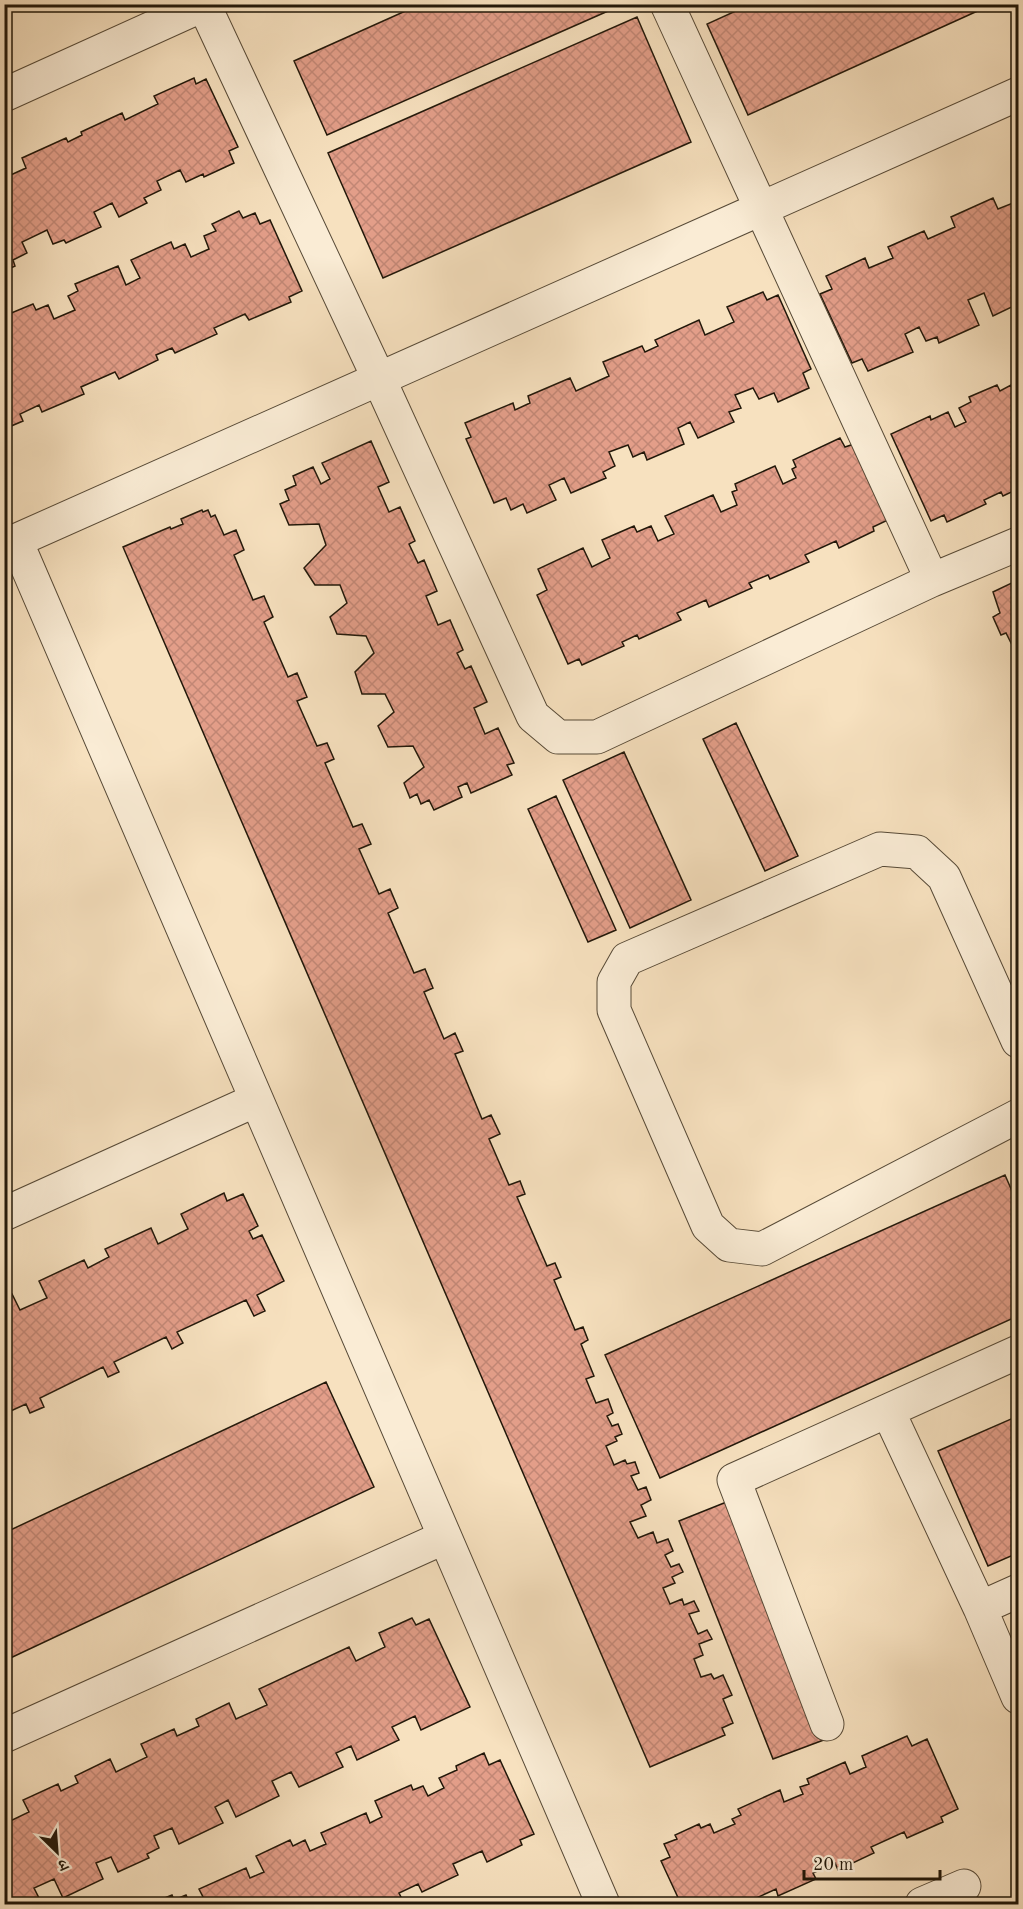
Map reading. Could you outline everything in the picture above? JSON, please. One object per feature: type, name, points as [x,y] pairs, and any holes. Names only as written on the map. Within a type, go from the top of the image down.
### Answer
[{"type":"street","points":[[667,4],[932,580]]},
{"type":"street","points":[[4,95],[204,5],[533,716],[558,737],[597,737],[932,580],[1018,544]]},
{"type":"street","points":[[598,1903],[445,1537],[256,1100],[10,543],[1018,94]]},
{"type":"street","points":[[1018,1041],[944,877],[917,852],[880,849],[627,959],[614,982],[614,1010],[708,1226],[729,1245],[762,1249],[1018,1116]]},
{"type":"street","points":[[4,1214],[256,1100]]},
{"type":"street","points":[[827,1724],[734,1480],[1018,1352]]},
{"type":"street","points":[[888,1411],[980,1608],[1018,1697]]},
{"type":"street","points":[[4,1736],[445,1537]]},
{"type":"street","points":[[980,1608],[1018,1591]]},
{"type":"street","points":[[922,1905],[964,1886]]},
{"type":"building","points":[[421,4],[624,4],[327,135],[294,61]]},
{"type":"building","points":[[751,4],[993,4],[748,115],[707,24]]},
{"type":"building","points":[[637,17],[691,142],[383,278],[328,153]]},
{"type":"building","points":[[194,78],[196,84],[206,79],[238,147],[229,151],[234,163],[204,177],[203,174],[186,182],[180,170],[157,181],[161,190],[144,198],[147,203],[119,217],[112,203],[94,212],[101,227],[66,243],[64,240],[53,244],[47,230],[22,242],[27,253],[13,260],[15,266],[4,271],[4,178],[26,168],[22,158],[66,138],[68,142],[82,135],[81,132],[122,113],[125,120],[158,104],[154,96]]},
{"type":"building","points":[[993,198],[998,209],[1018,201],[1018,304],[993,316],[984,293],[968,300],[979,325],[939,343],[937,337],[926,341],[919,327],[905,334],[913,352],[868,371],[862,359],[852,363],[820,294],[832,289],[826,276],[865,258],[869,268],[893,258],[888,247],[924,231],[928,239],[955,227],[951,217]]},
{"type":"building","points":[[239,211],[243,218],[255,213],[260,224],[270,220],[302,291],[289,297],[291,302],[249,320],[245,314],[214,328],[217,334],[175,353],[172,348],[156,355],[158,360],[119,379],[115,372],[81,387],[84,394],[42,412],[39,405],[20,414],[23,421],[4,429],[4,336],[8,334],[4,325],[4,316],[33,304],[36,310],[48,305],[54,319],[75,310],[68,296],[78,291],[75,284],[118,266],[126,285],[140,278],[131,260],[171,242],[174,249],[185,244],[191,257],[209,249],[204,236],[216,231],[212,224]]},
{"type":"building","points":[[763,292],[767,300],[778,295],[811,369],[803,373],[809,388],[778,402],[774,393],[759,399],[753,388],[735,395],[741,408],[729,412],[734,422],[698,438],[690,422],[678,428],[684,444],[647,460],[644,452],[633,457],[628,445],[609,452],[615,466],[603,472],[606,478],[571,493],[564,478],[549,485],[556,500],[527,513],[523,504],[511,510],[506,498],[494,503],[466,439],[471,437],[465,423],[513,403],[515,410],[530,403],[528,396],[570,378],[576,391],[609,376],[603,362],[642,346],[645,352],[658,346],[655,340],[699,320],[705,335],[734,322],[727,307]]},
{"type":"building","points":[[997,385],[1000,391],[1011,385],[1018,400],[1018,489],[1003,496],[1001,492],[984,500],[986,504],[947,522],[944,515],[931,521],[891,434],[930,416],[931,420],[948,412],[955,427],[966,422],[959,408],[971,402],[969,397]]},
{"type":"building","points":[[840,438],[845,447],[854,444],[888,520],[873,527],[874,531],[839,548],[836,541],[805,555],[809,562],[770,579],[768,575],[749,583],[752,588],[709,607],[706,600],[677,613],[681,620],[639,639],[637,635],[622,642],[624,646],[582,665],[579,659],[568,664],[537,595],[547,590],[538,569],[583,548],[592,567],[610,558],[602,540],[634,526],[637,532],[651,526],[658,541],[674,534],[665,516],[713,495],[721,512],[737,505],[732,492],[737,490],[735,484],[775,466],[783,484],[796,478],[792,469],[796,467],[793,460]]},
{"type":"building","points":[[371,441],[389,482],[378,487],[389,512],[400,507],[415,541],[409,544],[418,563],[424,560],[437,591],[426,596],[438,625],[450,620],[463,650],[457,653],[465,669],[471,666],[487,702],[474,708],[485,734],[498,728],[514,763],[507,765],[512,775],[471,793],[467,783],[458,787],[462,797],[434,810],[429,800],[421,804],[417,794],[410,798],[404,783],[424,767],[413,746],[388,747],[378,726],[394,712],[385,694],[362,694],[355,672],[374,653],[366,636],[337,634],[330,617],[347,603],[340,585],[315,585],[304,568],[326,545],[319,524],[289,525],[280,504],[289,500],[285,490],[296,485],[293,476],[313,467],[321,484],[330,479],[322,463]]},
{"type":"building","points":[[202,510],[203,512],[208,510],[211,517],[215,515],[224,535],[236,530],[244,550],[234,555],[253,600],[264,596],[273,617],[264,622],[288,677],[297,673],[307,697],[297,701],[317,746],[327,743],[334,759],[325,763],[353,827],[362,824],[371,844],[359,849],[379,894],[390,889],[398,908],[388,913],[414,973],[425,969],[433,988],[424,992],[444,1039],[455,1033],[463,1051],[455,1054],[482,1119],[491,1115],[500,1134],[489,1139],[509,1185],[520,1181],[525,1194],[517,1197],[547,1266],[555,1263],[561,1277],[554,1280],[575,1330],[583,1327],[588,1340],[581,1344],[594,1376],[586,1379],[596,1403],[608,1399],[613,1413],[607,1416],[612,1426],[618,1424],[622,1434],[615,1437],[617,1441],[606,1446],[614,1465],[625,1460],[627,1464],[635,1462],[639,1473],[631,1476],[638,1490],[646,1487],[651,1500],[641,1505],[646,1516],[630,1522],[638,1538],[653,1532],[657,1543],[668,1539],[673,1551],[665,1555],[671,1567],[679,1564],[683,1572],[672,1577],[675,1583],[663,1588],[670,1604],[682,1599],[684,1605],[694,1601],[699,1611],[689,1614],[698,1634],[707,1630],[712,1639],[699,1644],[703,1655],[694,1659],[701,1677],[711,1674],[714,1679],[723,1675],[732,1695],[723,1699],[733,1723],[722,1728],[725,1735],[650,1767],[123,547],[170,527],[171,529],[183,524],[181,519]]},
{"type":"building","points":[[1018,580],[1018,651],[1016,645],[1013,647],[1006,633],[1001,635],[993,617],[1000,613],[993,592]]},
{"type":"building","points":[[736,723],[798,856],[765,871],[703,739]]},
{"type":"building","points":[[624,752],[691,900],[630,928],[563,780]]},
{"type":"building","points":[[556,796],[616,930],[588,942],[528,809]]},
{"type":"building","points":[[1005,1175],[1018,1205],[1018,1316],[660,1478],[605,1355]]},
{"type":"building","points":[[224,1193],[227,1201],[243,1194],[258,1226],[249,1231],[253,1239],[262,1235],[284,1281],[257,1295],[265,1311],[254,1316],[246,1300],[177,1332],[183,1343],[172,1349],[166,1337],[114,1362],[119,1372],[108,1377],[103,1367],[40,1398],[44,1407],[30,1413],[26,1404],[4,1414],[4,1297],[12,1294],[20,1310],[47,1298],[39,1281],[84,1260],[88,1268],[109,1257],[105,1249],[151,1228],[158,1244],[188,1229],[181,1214]]},
{"type":"building","points":[[326,1382],[374,1487],[4,1661],[4,1533]]},
{"type":"building","points":[[1018,1416],[1018,1553],[988,1566],[938,1451]]},
{"type":"building","points":[[734,1499],[829,1738],[773,1759],[679,1521]]},
{"type":"building","points":[[412,1618],[416,1625],[429,1619],[470,1707],[421,1730],[415,1716],[392,1727],[399,1740],[357,1760],[351,1746],[336,1753],[343,1767],[299,1787],[291,1772],[272,1781],[279,1796],[236,1817],[228,1800],[215,1807],[223,1823],[179,1844],[172,1828],[154,1836],[159,1848],[147,1854],[149,1858],[118,1872],[111,1857],[96,1863],[103,1879],[63,1898],[54,1879],[34,1888],[40,1900],[31,1904],[4,1904],[4,1824],[29,1812],[23,1800],[58,1784],[61,1791],[78,1783],[75,1776],[110,1759],[116,1772],[147,1757],[141,1744],[174,1729],[177,1736],[199,1726],[196,1719],[229,1703],[236,1719],[267,1705],[259,1689],[349,1647],[356,1661],[385,1647],[379,1633]]},
{"type":"building","points":[[907,1736],[912,1746],[927,1739],[958,1809],[941,1817],[943,1822],[907,1838],[904,1832],[871,1847],[874,1853],[838,1870],[835,1863],[813,1873],[816,1879],[778,1896],[776,1889],[743,1904],[681,1904],[661,1861],[670,1857],[664,1844],[677,1839],[675,1835],[699,1824],[701,1828],[710,1824],[714,1833],[735,1824],[732,1819],[741,1815],[738,1809],[780,1790],[784,1802],[803,1794],[800,1787],[809,1784],[807,1779],[845,1762],[850,1774],[866,1767],[862,1756]]},
{"type":"building","points":[[484,1753],[489,1765],[500,1760],[534,1834],[520,1840],[522,1845],[487,1862],[482,1851],[453,1864],[458,1875],[422,1892],[418,1884],[399,1893],[403,1901],[395,1904],[193,1904],[204,1899],[199,1889],[246,1868],[250,1878],[264,1872],[256,1856],[290,1840],[293,1846],[305,1840],[310,1851],[326,1844],[321,1833],[366,1813],[370,1823],[382,1817],[375,1801],[411,1785],[413,1790],[423,1786],[428,1796],[444,1788],[439,1778],[457,1770],[456,1766]]},
{"type":"building","points":[[172,1895],[174,1900],[186,1895],[190,1904],[150,1904]]}]
